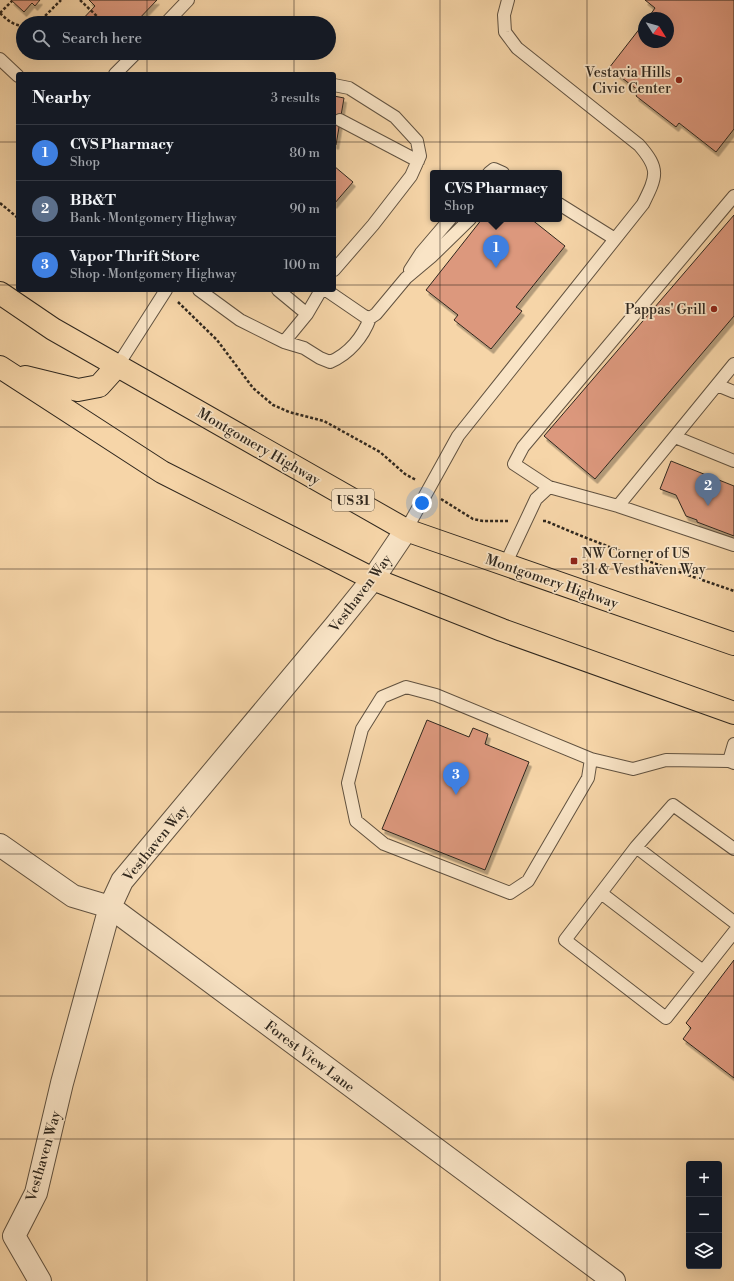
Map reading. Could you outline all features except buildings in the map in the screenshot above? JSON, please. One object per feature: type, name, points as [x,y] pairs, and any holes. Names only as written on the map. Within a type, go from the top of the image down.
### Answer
[{"type":"main road","name":"Montgomery Highway","points":[[0,293],[53,329],[406,530],[734,644]]},
{"type":"main road","points":[[3,370],[78,390],[99,386],[118,365]]},
{"type":"main road","points":[[3,370],[162,472],[373,579],[502,630],[734,713]]},
{"type":"street","name":"Vesthaven Way","points":[[40,1281],[7,1234],[36,1193],[62,1083],[110,907],[122,881],[336,626],[373,579],[406,530]]},
{"type":"street","name":"Forest View Lane","points":[[0,845],[73,896],[110,907],[614,1281]]},
{"type":"lane","points":[[173,16],[188,0]]},
{"type":"lane","points":[[406,530],[458,436],[643,204],[651,187],[654,168],[650,158],[639,145],[517,48],[505,32],[504,15],[508,0]]},
{"type":"lane","points":[[0,59],[16,74]]},
{"type":"lane","points":[[118,72],[129,60]]},
{"type":"lane","points":[[336,84],[350,88],[395,117],[417,140],[420,156],[411,176],[373,225],[336,268]]},
{"type":"lane","points":[[340,120],[418,161]]},
{"type":"lane","points":[[734,196],[523,447],[514,464],[549,487],[618,506],[734,545]]},
{"type":"lane","points":[[562,206],[615,238]]},
{"type":"lane","points":[[403,282],[421,253],[447,222]]},
{"type":"lane","points":[[202,292],[240,320],[284,342],[304,348],[320,358],[330,362],[341,357],[352,347],[363,334],[370,318],[376,314],[403,282],[467,222]]},
{"type":"lane","points":[[118,365],[165,292]]},
{"type":"lane","points":[[280,292],[307,314]]},
{"type":"lane","points":[[284,342],[307,314],[320,292]]},
{"type":"lane","points":[[329,292],[364,316],[370,318]]},
{"type":"lane","points":[[618,506],[734,364]]},
{"type":"lane","points":[[717,385],[734,392]]},
{"type":"lane","points":[[674,437],[734,462]]},
{"type":"lane","points":[[505,565],[536,499],[549,487]]},
{"type":"lane","points":[[591,759],[588,778],[528,881],[510,893],[384,844],[356,821],[348,783],[362,728],[382,697],[406,687],[436,695],[591,759],[632,769],[666,760],[731,762],[734,744]]},
{"type":"lane","points":[[734,849],[673,805],[636,847],[565,940],[666,1018],[734,932]]},
{"type":"lane","points":[[636,847],[734,922]]},
{"type":"lane","points":[[601,893],[703,971]]},
{"type":"path","points":[[45,16],[61,0]]},
{"type":"path","points":[[80,0],[97,16]]},
{"type":"path","points":[[12,1],[0,13],[7,20],[16,25]]},
{"type":"path","points":[[0,203],[16,216]]},
{"type":"place","name":"Vestavia Hills Civic Center","points":[[679,80]]},
{"type":"place","name":"CVS Pharmacy","points":[[496,268]]},
{"type":"place","name":"Pappas' Grill","points":[[714,309]]},
{"type":"place","name":"BB&T","points":[[708,506]]},
{"type":"place","name":"NW Corner of US 31 & Vesthaven Way","points":[[574,561]]},
{"type":"place","name":"Vapor Thrift Store","points":[[456,795]]}]
